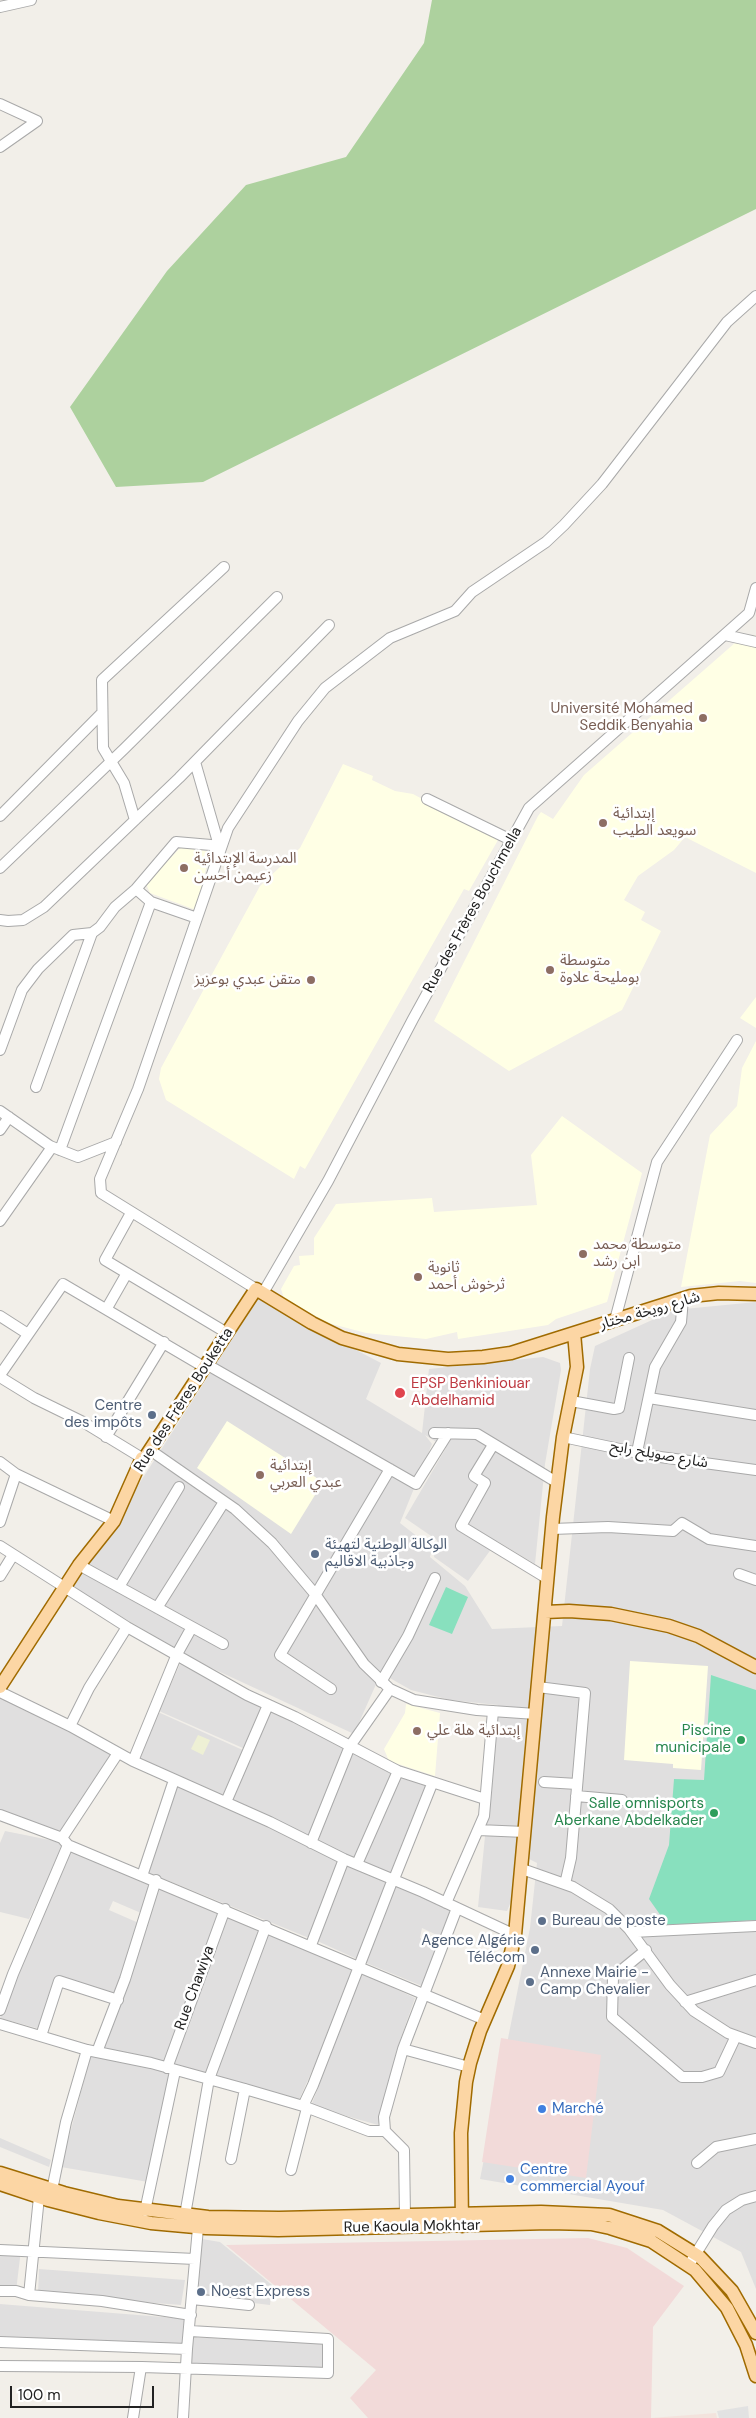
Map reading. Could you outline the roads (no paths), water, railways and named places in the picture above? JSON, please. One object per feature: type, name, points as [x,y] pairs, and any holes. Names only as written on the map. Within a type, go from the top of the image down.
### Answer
[{"type":"main road","name":"Rue des Frères Bouketta","points":[[0,1687],[79,1565],[114,1521],[146,1454],[227,1333],[259,1291]]},
{"type":"main road","name":"شارع رويخة مختار","points":[[259,1291],[305,1319],[342,1338],[374,1349],[412,1356],[457,1358],[498,1355],[683,1299],[719,1293],[756,1294]]},
{"type":"main road","points":[[462,2220],[461,2133],[469,2067],[485,2020],[508,1966],[515,1935],[552,1529],[563,1437],[577,1367],[574,1333]]},
{"type":"main road","points":[[545,1612],[569,1611],[611,1614],[669,1626],[698,1636],[756,1667]]},
{"type":"main road","name":"Rue Kaoula Mokhtar","points":[[0,2173],[52,2190],[103,2203],[145,2211],[185,2215],[279,2218],[405,2216],[600,2226],[651,2241],[692,2259],[732,2291],[756,2332]]},
{"type":"main road","name":"Rue Kaoula Mokhtar","points":[[0,2184],[38,2197],[126,2219],[198,2228],[278,2230],[462,2220]]},
{"type":"main road","name":"Rue Kaoula Mokhtar","points":[[692,2259],[727,2308],[746,2345],[756,2376]]},
{"type":"street","points":[[0,7],[30,0]]},
{"type":"street","points":[[0,104],[38,121],[0,147]]},
{"type":"street","points":[[259,1291],[100,1193],[100,1179],[151,1052],[228,828],[298,721],[325,688],[390,638],[455,611],[472,592],[546,542],[602,484],[726,322],[756,296]]},
{"type":"street","points":[[135,820],[124,783],[102,748],[102,680],[224,567]]},
{"type":"street","name":"Rue des Frères Bouchmella","points":[[259,1291],[328,1181],[529,808],[749,613],[756,588]]},
{"type":"street","points":[[0,868],[110,763],[277,597]]},
{"type":"street","points":[[0,920],[16,921],[36,913],[195,762],[330,625]]},
{"type":"street","points":[[725,634],[756,642]]},
{"type":"street","points":[[0,816],[102,713]]},
{"type":"street","points":[[195,762],[220,849]]},
{"type":"street","points":[[427,799],[511,840]]},
{"type":"street","points":[[36,1087],[92,934],[100,927],[115,907],[136,889],[176,842],[211,845],[220,849]]},
{"type":"street","points":[[136,889],[151,902],[197,918]]},
{"type":"street","points":[[0,1221],[56,1149],[151,902]]},
{"type":"street","points":[[0,1050],[22,990],[38,969],[74,935],[92,934]]},
{"type":"street","points":[[615,1320],[657,1162],[737,1040]]},
{"type":"street","points":[[0,1111],[56,1149],[78,1157],[116,1142]]},
{"type":"street","points":[[0,1130],[9,1117]]},
{"type":"street","points":[[131,1213],[105,1260],[227,1333]]},
{"type":"street","points":[[107,1308],[127,1273]]},
{"type":"street","points":[[448,1433],[416,1484],[205,1366],[69,1286],[61,1285],[0,1376],[34,1398],[83,1422],[106,1437],[146,1454],[224,1502],[272,1543],[315,1594],[364,1664],[390,1690],[414,1700],[493,1711],[536,1714]]},
{"type":"street","points":[[637,1452],[655,1367],[681,1322],[683,1299]]},
{"type":"street","points":[[0,1316],[28,1334]]},
{"type":"street","points":[[106,1437],[164,1342]]},
{"type":"street","points":[[571,1401],[614,1409],[619,1408],[629,1358]]},
{"type":"street","points":[[649,1398],[756,1416]]},
{"type":"street","points":[[434,1433],[477,1434],[558,1483]]},
{"type":"street","name":"شارع صويلح رابح","points":[[563,1437],[637,1452],[756,1470]]},
{"type":"street","points":[[493,1444],[474,1476],[485,1483],[460,1526],[548,1578]]},
{"type":"street","points":[[0,1462],[16,1474],[114,1521]]},
{"type":"street","points":[[331,1690],[280,1655],[390,1469]]},
{"type":"street","points":[[0,1522],[16,1474]]},
{"type":"street","points":[[118,1586],[178,1487]]},
{"type":"street","points":[[157,1608],[224,1502]]},
{"type":"street","points":[[552,1529],[608,1527],[674,1531],[682,1523],[709,1540],[756,1546]]},
{"type":"street","points":[[0,1546],[126,1626],[247,1695],[398,1771],[432,1784],[484,1799]]},
{"type":"street","points":[[0,1576],[13,1555]]},
{"type":"street","points":[[79,1565],[223,1644]]},
{"type":"street","points":[[739,1574],[756,1580]]},
{"type":"street","points":[[381,1682],[408,1636],[436,1578]]},
{"type":"street","points":[[70,1726],[89,1688],[126,1626]]},
{"type":"street","points":[[133,1761],[177,1654],[192,1627]]},
{"type":"street","points":[[538,1688],[586,1693],[571,1858],[565,1884]]},
{"type":"street","points":[[311,1843],[350,1746],[390,1690]]},
{"type":"street","points":[[0,1692],[70,1726],[133,1761],[226,1802],[344,1859],[393,1879],[515,1935]]},
{"type":"street","points":[[226,1802],[268,1705]]},
{"type":"street","points":[[446,1903],[484,1816],[493,1711]]},
{"type":"street","points":[[0,2010],[12,1974],[65,1841],[118,1753]]},
{"type":"street","points":[[357,1864],[398,1771]]},
{"type":"street","points":[[142,1876],[174,1780]]},
{"type":"street","points":[[544,1782],[577,1784]]},
{"type":"street","points":[[291,2170],[305,2107],[313,2085],[432,1784]]},
{"type":"street","points":[[576,1796],[622,1800]]},
{"type":"street","points":[[0,1815],[485,2020]]},
{"type":"street","points":[[478,1830],[525,1832]]},
{"type":"street","points":[[311,1945],[344,1859]]},
{"type":"street","points":[[522,1869],[565,1884],[609,1909],[632,1932],[685,2002],[702,2017],[736,2036],[756,2044]]},
{"type":"street","points":[[52,2190],[66,2122],[92,2051],[118,2000],[156,1880]]},
{"type":"street","points":[[405,2216],[404,2150],[385,2131],[384,2117],[404,2049],[457,1908]]},
{"type":"street","name":"Rue Chawiya","points":[[145,2211],[171,2070],[225,1909]]},
{"type":"street","points":[[185,2215],[209,2079],[266,1926]]},
{"type":"street","points":[[632,1932],[756,1926]]},
{"type":"street","points":[[646,1950],[613,1978],[612,2017],[682,2077],[702,2077],[719,2072],[736,2036]]},
{"type":"street","points":[[685,2002],[756,1980]]},
{"type":"street","points":[[42,2036],[59,1981],[118,2000]]},
{"type":"street","points":[[0,2024],[92,2051],[245,2089],[305,2107],[369,2131],[385,2131]]},
{"type":"street","points":[[404,2049],[469,2067]]},
{"type":"street","points":[[231,2159],[245,2089]]},
{"type":"street","points":[[697,2163],[716,2147],[756,2139]]},
{"type":"street","points":[[692,2259],[713,2226],[726,2210],[742,2200],[756,2196]]},
{"type":"street","points":[[29,2295],[38,2197]]},
{"type":"street","points":[[183,2418],[198,2228]]},
{"type":"street","points":[[0,2250],[195,2260]]},
{"type":"street","points":[[0,2291],[16,2291],[29,2295],[102,2301],[191,2315]]},
{"type":"street","points":[[192,2299],[249,2305]]},
{"type":"street","points":[[0,2366],[141,2367],[328,2373],[328,2339],[190,2330]]},
{"type":"street","points":[[0,2342],[187,2349]]},
{"type":"street","points":[[133,2418],[141,2367]]},
{"type":"place","name":"Université Mohamed Seddik Benyahia","points":[[703,718]]},
{"type":"place","name":"إبتدائية سويعد الطيب","points":[[603,823]]},
{"type":"place","name":"المدرسة الإبتدائية زعيمن أحسن","points":[[184,868]]},
{"type":"place","name":"متوسطة بومليحة علاوة","points":[[550,970]]},
{"type":"place","name":"متقن عبدي بوعزيز","points":[[311,980]]},
{"type":"place","name":"متوسطة محمد ابن رشد","points":[[583,1254]]},
{"type":"place","name":"ثانوية ثرخوش أحمد","points":[[418,1277]]},
{"type":"place","name":"EPSP Benkiniouar Abdelhamid","points":[[400,1393]]},
{"type":"place","name":"Centre des impôts","points":[[152,1415]]},
{"type":"place","name":"إبتدائية عبدي العربي","points":[[260,1475]]},
{"type":"place","name":"الوكالة الوطنية لتهيئة وجاذبية الاقاليم","points":[[315,1554]]},
{"type":"place","name":"إبتدائية هلة علي","points":[[417,1731]]},
{"type":"place","name":"Piscine municipale","points":[[741,1740]]},
{"type":"place","name":"Salle omnisports Aberkane Abdelkader","points":[[714,1813]]},
{"type":"place","name":"Bureau de poste","points":[[542,1921]]},
{"type":"place","name":"Agence Algérie Télécom","points":[[535,1950]]},
{"type":"place","name":"Annexe Mairie - Camp Chevalier","points":[[530,1982]]},
{"type":"place","name":"Marché","points":[[542,2109]]},
{"type":"place","name":"Centre commercial Ayouf","points":[[510,2179]]},
{"type":"place","name":"Noest Express","points":[[201,2292]]}]
